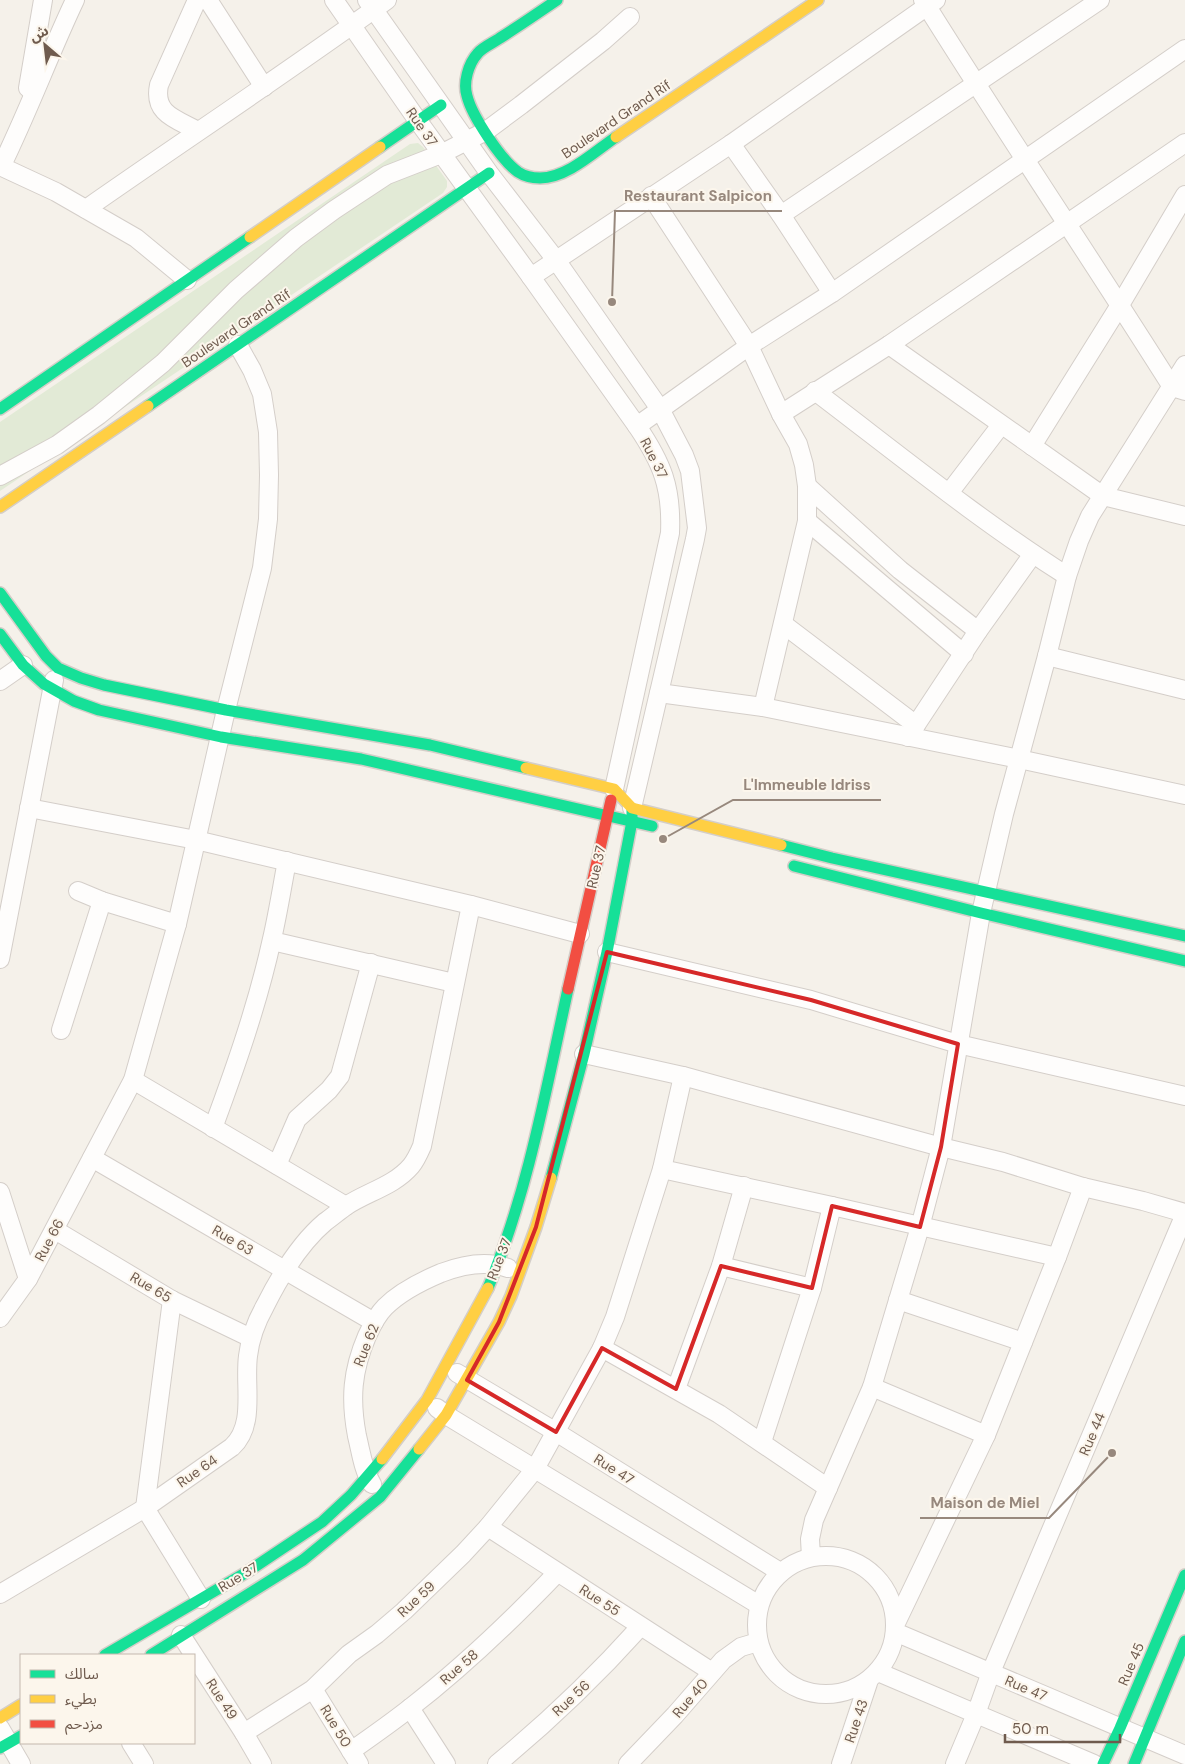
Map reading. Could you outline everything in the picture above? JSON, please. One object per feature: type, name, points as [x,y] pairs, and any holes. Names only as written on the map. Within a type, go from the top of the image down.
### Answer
[{"type":"street","points":[[23,123],[43,0]]},
{"type":"street","points":[[75,0],[51,51],[23,123],[1,166],[56,192],[136,238],[187,280]]},
{"type":"street","points":[[197,0],[159,85],[158,93],[159,103],[163,110],[172,117],[198,130]]},
{"type":"street","points":[[208,0],[264,87]]},
{"type":"street","name":"Rue 37","points":[[107,1654],[288,1546],[322,1522],[351,1495],[368,1477],[427,1400],[485,1295],[517,1209],[536,1139],[670,533],[671,517],[666,480],[652,448],[466,189],[334,0]]},
{"type":"street","name":"Boulevard Grand Rif","points":[[557,0],[478,53],[470,66],[466,81],[467,96],[486,131],[508,164],[520,173],[534,177],[548,178],[562,174],[818,0]]},
{"type":"street","points":[[781,215],[1100,0]]},
{"type":"street","points":[[531,277],[731,144],[929,2],[975,84],[1024,160],[1120,305],[1179,389]]},
{"type":"street","points":[[86,209],[198,130],[264,87],[352,24],[376,3]]},
{"type":"street","name":"Rue 37","points":[[152,1654],[303,1560],[380,1497],[446,1415],[499,1322],[520,1272],[548,1186],[584,1054],[607,952],[632,815],[695,539],[696,528],[690,471],[681,448],[660,409],[556,260],[489,173],[441,105],[376,3]]},
{"type":"street","points":[[0,476],[57,445],[99,415],[163,363],[236,290],[296,238],[334,210],[387,176],[442,154],[486,131],[581,58],[630,17]]},
{"type":"street","points":[[637,426],[749,346],[832,293],[1185,49]]},
{"type":"street","points":[[0,409],[441,105]]},
{"type":"street","points":[[781,414],[889,345],[1185,143]]},
{"type":"street","points":[[731,144],[781,215],[832,293]]},
{"type":"street","name":"Boulevard Grand Rif","points":[[0,507],[489,173]]},
{"type":"street","points":[[1032,446],[1120,305],[1185,195]]},
{"type":"street","points":[[651,196],[749,346],[781,414],[798,444],[804,465],[807,486],[807,520],[763,707]]},
{"type":"street","name":"Rue 66","points":[[0,1318],[28,1279],[133,1080],[177,924],[226,710],[262,568],[268,519],[270,475],[268,432],[262,394],[252,370],[238,345]]},
{"type":"street","points":[[889,345],[1103,496],[1185,516]]},
{"type":"street","points":[[811,1557],[810,1539],[814,1520],[872,1387],[920,1227],[941,1147],[981,913],[1004,814],[1067,576],[1090,516],[1179,389],[1185,365]]},
{"type":"street","points":[[815,391],[949,493],[1033,554],[1067,576]]},
{"type":"street","points":[[949,493],[1001,425]]},
{"type":"street","points":[[807,486],[900,570],[978,631]]},
{"type":"street","points":[[807,520],[964,654]]},
{"type":"street","points":[[670,533],[695,539]]},
{"type":"street","points":[[912,731],[978,631],[1033,554]]},
{"type":"street","points":[[885,587],[900,570]]},
{"type":"street","points":[[0,593],[40,650],[58,668],[81,678],[104,685],[226,710],[430,745],[614,789],[632,815],[659,827]]},
{"type":"street","points":[[783,624],[912,731]]},
{"type":"street","points":[[0,634],[35,677],[74,701],[99,710],[221,737],[361,759],[608,817],[632,815],[1185,936]]},
{"type":"street","points":[[1047,656],[1185,690]]},
{"type":"street","points":[[0,681],[24,665]]},
{"type":"street","points":[[0,959],[52,689],[58,668]]},
{"type":"street","points":[[659,693],[763,707],[912,731],[1019,758],[1185,795]]},
{"type":"street","points":[[29,808],[196,840],[288,861],[471,905],[580,934]]},
{"type":"street","points":[[213,1128],[243,1041],[272,941],[288,861]]},
{"type":"street","points":[[783,863],[981,913],[1185,961]]},
{"type":"street","points":[[78,891],[102,901],[177,924]]},
{"type":"street","points":[[61,1030],[102,901]]},
{"type":"street","name":"Rue 64","points":[[0,1594],[145,1508],[232,1447],[239,1439],[246,1421],[246,1375],[251,1338],[264,1306],[285,1271],[310,1237],[323,1224],[346,1206],[398,1177],[416,1158],[424,1137],[471,905]]},
{"type":"street","points":[[272,941],[454,983]]},
{"type":"street","points":[[607,952],[811,1000],[958,1044],[1185,1096]]},
{"type":"street","points":[[277,1165],[296,1119],[330,1090],[340,1076],[371,963]]},
{"type":"street","points":[[584,1054],[683,1076],[941,1147],[1003,1162],[1083,1187],[1143,1201],[1185,1214]]},
{"type":"street","name":"Rue 59","points":[[244,1733],[313,1689],[349,1654],[404,1611],[488,1527],[535,1469],[602,1348],[623,1295],[662,1169],[683,1076]]},
{"type":"street","points":[[133,1080],[346,1206]]},
{"type":"street","name":"Rue 63","points":[[92,1158],[374,1322]]},
{"type":"street","points":[[662,1169],[1057,1257]]},
{"type":"street","points":[[676,1389],[722,1266],[744,1186]]},
{"type":"street","points":[[896,1628],[891,1599],[878,1578],[858,1563],[835,1556],[811,1557],[794,1563],[780,1572],[767,1587],[759,1605],[756,1623],[758,1642],[766,1662],[781,1679],[800,1690],[822,1695],[844,1692],[864,1684],[878,1672],[890,1653],[896,1628],[986,1435],[1083,1187]]},
{"type":"street","points":[[0,1192],[28,1279]]},
{"type":"street","points":[[762,1442],[812,1288],[832,1206]]},
{"type":"street","name":"Rue 44","points":[[955,1764],[991,1672],[1185,1214]]},
{"type":"street","name":"Rue 65","points":[[55,1230],[172,1300],[251,1338]]},
{"type":"street","name":"Rue 62","points":[[380,1497],[368,1477],[355,1426],[353,1410],[353,1383],[356,1365],[374,1322],[398,1296],[430,1278],[466,1266],[482,1264],[498,1264],[520,1272]]},
{"type":"street","points":[[722,1266],[812,1288]]},
{"type":"street","points":[[172,1300],[145,1508],[201,1599]]},
{"type":"street","points":[[898,1300],[1023,1342]]},
{"type":"street","points":[[602,1348],[676,1389],[762,1442],[828,1488]]},
{"type":"street","name":"Rue 47","points":[[446,1367],[556,1432],[780,1572]]},
{"type":"street","points":[[872,1387],[986,1435]]},
{"type":"street","points":[[427,1400],[446,1415],[759,1605]]},
{"type":"street","name":"Rue 55","points":[[488,1527],[712,1672]]},
{"type":"street","name":"Rue 58","points":[[355,1758],[490,1640],[557,1572]]},
{"type":"street","name":"Rue 45","points":[[1103,1764],[1185,1575]]},
{"type":"street","name":"Rue 56","points":[[497,1764],[582,1688],[640,1627]]},
{"type":"street","name":"Rue 47","points":[[896,1628],[991,1672],[1185,1755]]},
{"type":"street","name":"Rue 49","points":[[181,1635],[193,1654]]},
{"type":"street","points":[[1134,1764],[1185,1641]]},
{"type":"street","name":"Rue 40","points":[[638,1762],[712,1672],[741,1646],[758,1642]]},
{"type":"street","name":"Rue 49","points":[[195,1657],[262,1764]]},
{"type":"street","points":[[878,1672],[1094,1764]]},
{"type":"street","name":"Rue 43","points":[[841,1764],[868,1683],[864,1684]]},
{"type":"street","name":"Rue 50","points":[[313,1689],[355,1758]]},
{"type":"street","points":[[0,1718],[20,1706]]},
{"type":"street","points":[[410,1708],[446,1764]]},
{"type":"street","points":[[0,1728],[21,1764]]},
{"type":"street","points":[[132,1744],[144,1764]]},
{"type":"highlighted area","points":[[607,952],[811,1000],[958,1044],[941,1147],[920,1227],[832,1206],[812,1288],[721,1266],[676,1389],[602,1348],[556,1432],[467,1380],[499,1322],[536,1227]]},
{"type":"green space","points":[[418,143],[423,147],[447,181],[447,187],[443,193],[0,491],[0,422],[410,144]]},
{"type":"traffic: fast","points":[[557,0],[485,47],[474,57],[466,80],[466,91],[470,105],[481,126],[504,158],[518,172],[531,177],[550,177],[560,174],[580,163],[616,137]]},
{"type":"traffic: fast","points":[[380,147],[441,105]]},
{"type":"traffic: fast","points":[[148,406],[489,173]]},
{"type":"traffic: fast","points":[[0,409],[250,237]]},
{"type":"traffic: fast","points":[[0,593],[46,656],[58,668],[81,678],[104,685],[226,710],[430,745],[526,768]]},
{"type":"traffic: fast","points":[[0,634],[23,665],[44,684],[74,701],[99,710],[221,737],[361,759],[652,826]]},
{"type":"traffic: fast","points":[[551,1178],[584,1054],[607,952],[632,821],[632,808]]},
{"type":"traffic: fast","points":[[781,845],[1185,936]]},
{"type":"traffic: fast","points":[[794,866],[981,913],[1185,961]]},
{"type":"traffic: fast","points":[[488,1288],[502,1252],[525,1178],[544,1103],[568,989]]},
{"type":"traffic: fast","points":[[153,1654],[303,1560],[380,1497],[419,1449]]},
{"type":"traffic: fast","points":[[107,1654],[247,1572],[322,1522],[351,1495],[382,1459]]},
{"type":"traffic: fast","points":[[1103,1764],[1185,1575]]},
{"type":"traffic: fast","points":[[1134,1764],[1185,1641]]},
{"type":"traffic: fast","points":[[0,1748],[20,1737]]},
{"type":"traffic: slow","points":[[616,137],[818,0]]},
{"type":"traffic: slow","points":[[250,237],[380,147]]},
{"type":"traffic: slow","points":[[0,507],[148,406]]},
{"type":"traffic: slow","points":[[526,768],[614,789],[632,808],[781,845]]},
{"type":"traffic: slow","points":[[419,1449],[446,1415],[499,1322],[511,1296],[536,1227],[551,1178]]},
{"type":"traffic: slow","points":[[382,1459],[427,1400],[488,1288]]},
{"type":"traffic: slow","points":[[0,1718],[20,1706]]},
{"type":"traffic: jam","points":[[568,989],[611,800]]},
{"type":"place","name":"Restaurant Salpicon","points":[[612,302]]},
{"type":"place","name":"L'Immeuble Idriss","points":[[663,839]]},
{"type":"place","name":"Maison de Miel","points":[[1112,1453]]}]
